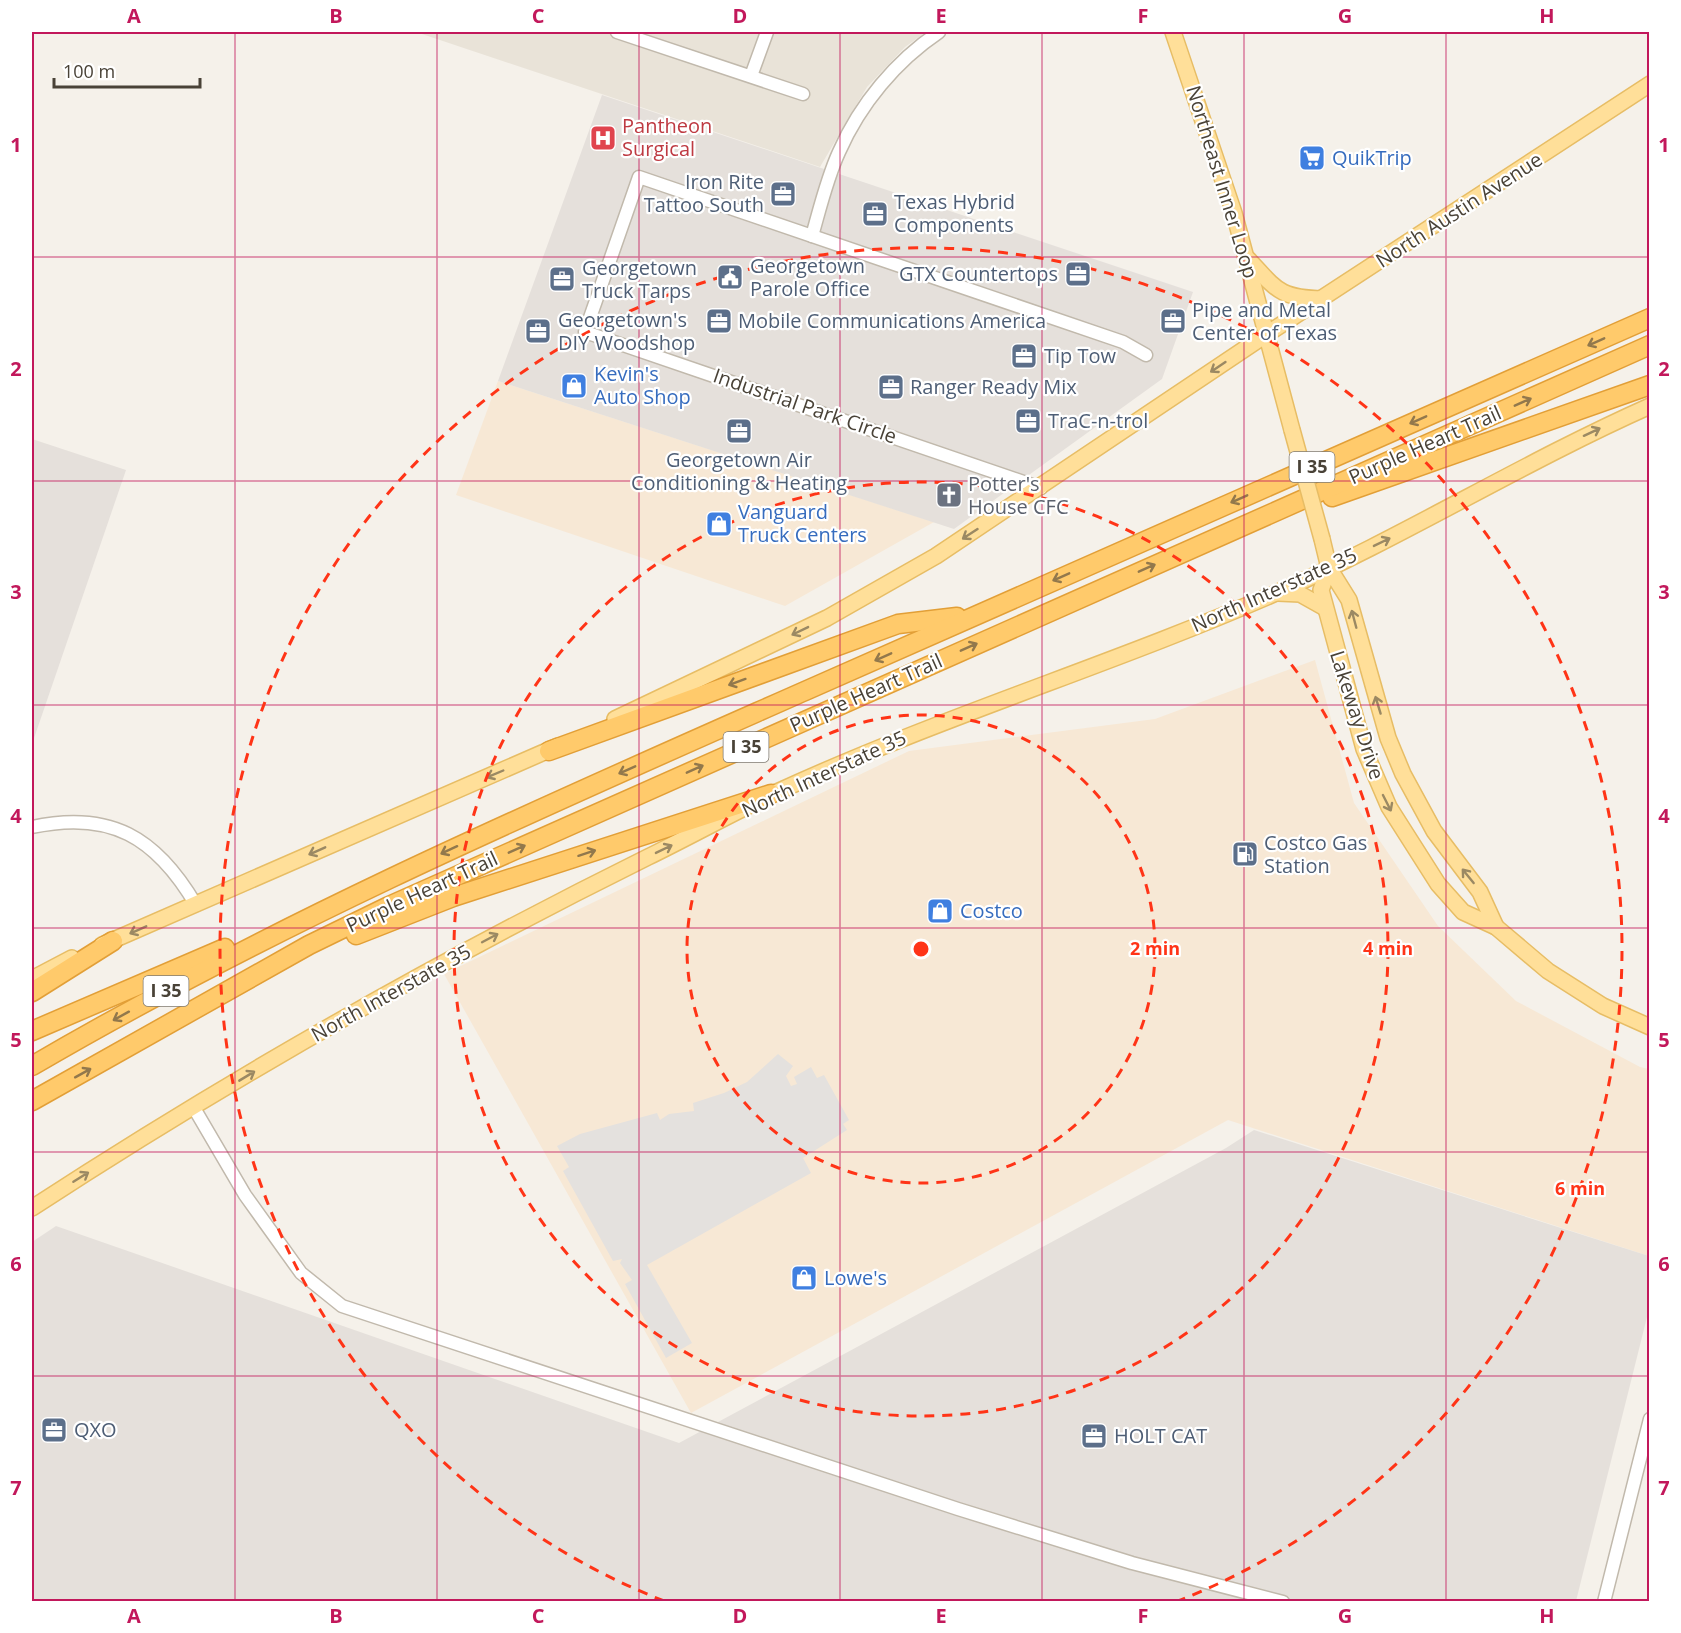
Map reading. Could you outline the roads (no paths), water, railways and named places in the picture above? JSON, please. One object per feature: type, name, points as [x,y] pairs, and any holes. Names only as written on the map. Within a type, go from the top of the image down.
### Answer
[{"type":"highway","name":"Purple Heart Trail","points":[[32,1066],[159,994],[303,920],[510,822],[1650,318]]},
{"type":"highway","name":"Purple Heart Trail","points":[[32,1101],[309,945],[389,906],[1650,345]]},
{"type":"highway","points":[[1258,519],[1339,495],[1650,385]]},
{"type":"highway","points":[[549,751],[898,624],[974,615]]},
{"type":"highway","points":[[239,986],[369,929],[453,897],[771,794]]},
{"type":"highway","points":[[32,1031],[218,951],[303,920]]},
{"type":"highway","points":[[32,992],[113,941]]},
{"type":"main road","name":"Northeast Inner Loop","points":[[1173,32],[1234,213],[1267,334]]},
{"type":"main road","name":"North Austin Avenue","points":[[1267,334],[1650,84]]},
{"type":"main road","points":[[1246,257],[1284,295],[1294,299],[1323,299]]},
{"type":"main road","points":[[32,979],[196,904],[549,751],[827,618],[936,556],[1041,488],[1267,334]]},
{"type":"main road","name":"Lakeway Drive","points":[[1267,334],[1329,568],[1349,600],[1388,738],[1403,774],[1434,831],[1480,892],[1496,927]]},
{"type":"main road","name":"North Interstate 35","points":[[32,1208],[382,995],[556,903],[771,794],[909,734],[1077,674],[1276,593],[1436,515],[1585,434],[1650,406]]},
{"type":"main road","name":"Lakeway Drive","points":[[1329,568],[1321,590],[1352,715],[1389,807],[1438,884],[1463,912],[1496,927],[1535,962],[1565,983],[1602,1006],[1650,1027]]},
{"type":"main road","points":[[1276,593],[1300,594],[1325,608]]},
{"type":"street","points":[[617,32],[653,37],[803,94]]},
{"type":"street","points":[[751,76],[767,32]]},
{"type":"street","points":[[812,236],[838,153],[860,113],[894,69],[939,32]]},
{"type":"street","name":"Industrial Park Circle","points":[[1041,488],[585,332],[639,177],[1123,342],[1146,356]]},
{"type":"street","points":[[32,827],[61,821],[93,822],[119,828],[144,842],[165,862],[182,880],[196,904]]},
{"type":"street","points":[[194,1108],[245,1195],[301,1274],[342,1306],[969,1513],[1132,1563],[1283,1602]]},
{"type":"street","points":[[1604,1602],[1650,1419]]},
{"type":"place","name":"Pantheon Surgical","points":[[603,138]]},
{"type":"place","name":"QuikTrip","points":[[1312,158]]},
{"type":"place","name":"Iron Rite Tattoo South","points":[[783,194]]},
{"type":"place","name":"Texas Hybrid Components","points":[[875,214]]},
{"type":"place","name":"GTX Countertops","points":[[1078,274]]},
{"type":"place","name":"Georgetown Parole Office","points":[[730,277]]},
{"type":"place","name":"Georgetown Truck Tarps","points":[[562,279]]},
{"type":"place","name":"Mobile Communications America","points":[[719,321]]},
{"type":"place","name":"Pipe and Metal Center of Texas","points":[[1173,321]]},
{"type":"place","name":"Georgetown's DIY Woodshop","points":[[538,331]]},
{"type":"place","name":"Tip Tow","points":[[1024,356]]},
{"type":"place","name":"Kevin's Auto Shop","points":[[574,386]]},
{"type":"place","name":"Ranger Ready Mix","points":[[891,387]]},
{"type":"place","name":"TraC-n-trol","points":[[1028,421]]},
{"type":"place","name":"Georgetown Air Conditioning & Heating","points":[[739,431]]},
{"type":"place","name":"Potter's House CFC","points":[[949,495]]},
{"type":"place","name":"Vanguard Truck Centers","points":[[719,524]]},
{"type":"place","name":"Costco Gas Station","points":[[1245,854]]},
{"type":"place","name":"Costco","points":[[940,911]]},
{"type":"place","name":"Lowe's","points":[[804,1278]]},
{"type":"place","name":"QXO","points":[[54,1430]]},
{"type":"place","name":"HOLT CAT","points":[[1094,1436]]}]
